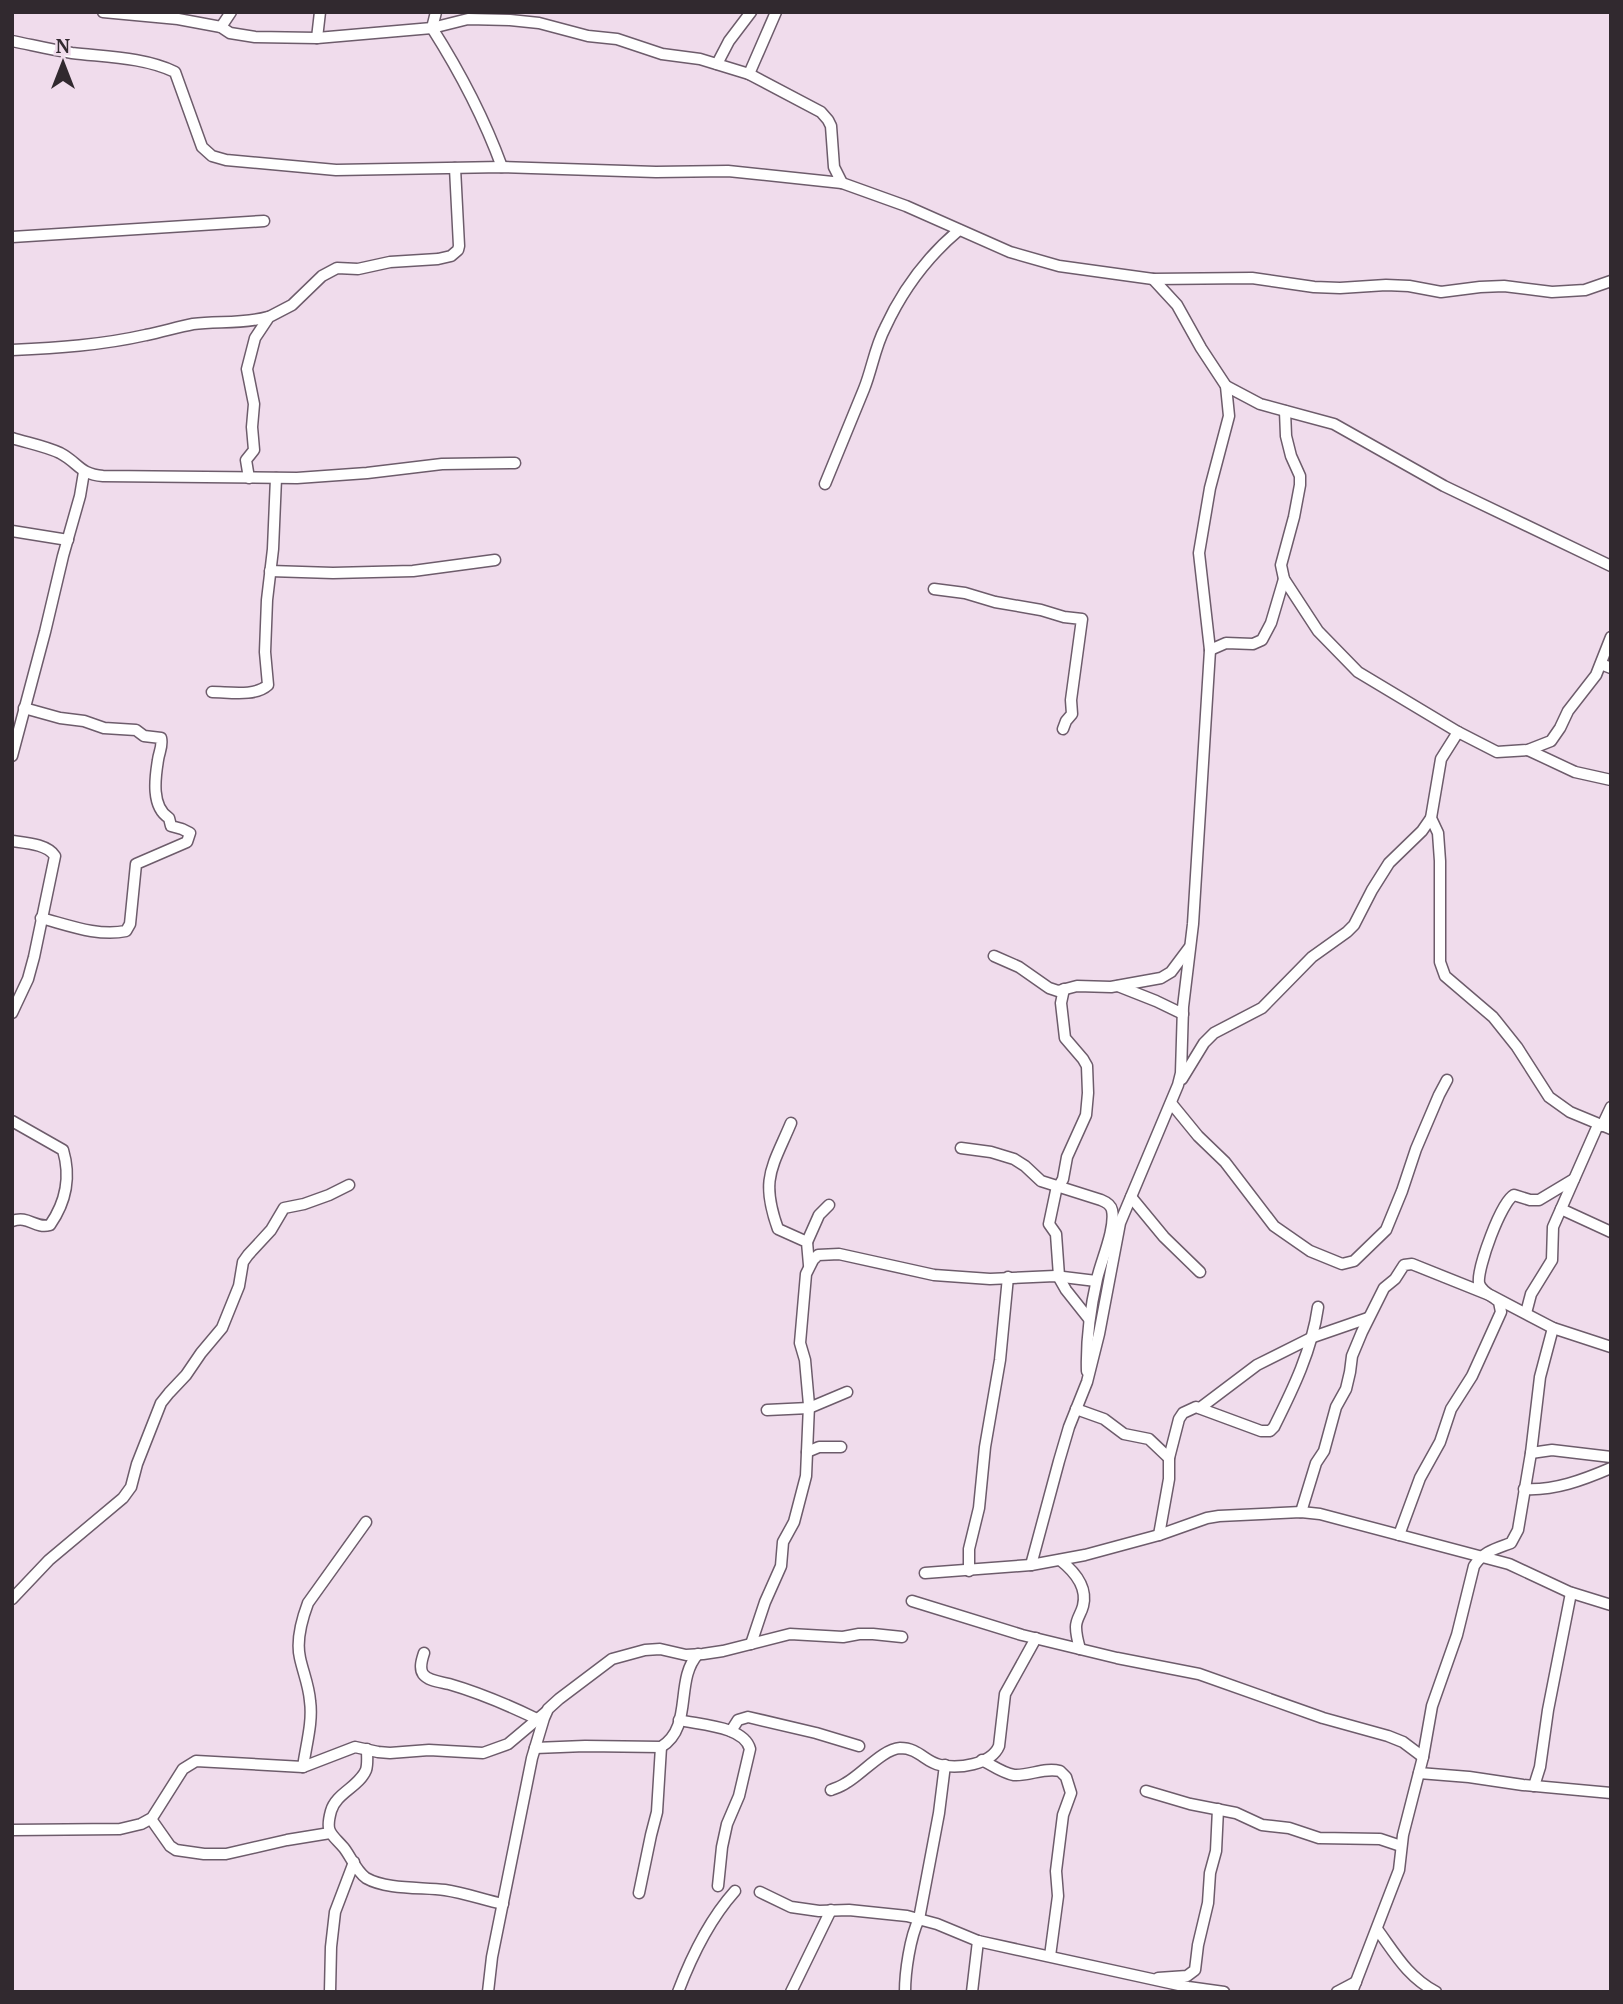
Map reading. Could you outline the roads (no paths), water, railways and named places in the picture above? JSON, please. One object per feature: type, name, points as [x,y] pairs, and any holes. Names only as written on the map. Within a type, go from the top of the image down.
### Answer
[{"type":"street","points":[[103,12],[178,19],[221,27],[230,33],[254,37],[317,38],[432,28],[468,19],[539,23],[588,36],[617,39],[662,54],[700,59],[749,74],[821,112],[828,120],[834,167],[842,183]]},
{"type":"street","points":[[221,27],[231,12]]},
{"type":"street","points":[[317,38],[320,12]]},
{"type":"street","points":[[436,12],[432,28],[488,128],[502,167]]},
{"type":"street","points":[[717,64],[729,41],[751,12]]},
{"type":"street","points":[[749,74],[776,12]]},
{"type":"street","points":[[12,41],[58,51],[138,61],[175,72],[202,147],[212,156],[226,160],[336,170],[502,167],[656,172],[728,171],[842,183],[906,206],[1010,252],[1059,266],[1153,279],[1252,278],[1314,287],[1386,285],[1441,292],[1480,286],[1552,292],[1586,290],[1611,281]]},
{"type":"street","points":[[12,350],[99,343],[203,323],[255,321],[292,305],[322,276],[337,268],[358,270],[390,262],[451,256],[459,246],[455,167]]},
{"type":"street","points":[[12,237],[264,221]]},
{"type":"street","points":[[825,484],[884,329],[927,262],[959,230]]},
{"type":"street","points":[[1031,1565],[1059,1461],[1087,1382],[1099,1335],[1120,1223],[1181,1073],[1210,650],[1199,553],[1210,488],[1229,416],[1226,386],[1177,305],[1153,279]]},
{"type":"street","points":[[249,478],[246,460],[254,450],[254,404],[247,369],[255,338],[269,317]]},
{"type":"street","points":[[1226,386],[1260,404],[1334,424],[1444,486],[1611,566]]},
{"type":"street","points":[[1285,411],[1286,436],[1300,476],[1300,485],[1281,565],[1284,579],[1318,631],[1359,672],[1458,732],[1497,752],[1528,750],[1551,740],[1568,711],[1606,666],[1611,638]]},
{"type":"street","points":[[12,438],[58,453],[92,475],[131,477],[276,478],[442,464],[515,463]]},
{"type":"street","points":[[12,757],[84,472]]},
{"type":"street","points":[[212,692],[250,693],[263,690],[268,685],[265,652],[267,600],[273,549],[276,478]]},
{"type":"street","points":[[12,531],[68,540]]},
{"type":"street","points":[[270,571],[413,571],[495,560]]},
{"type":"street","points":[[1210,650],[1226,643],[1253,644],[1262,640],[1271,623],[1284,579]]},
{"type":"street","points":[[934,589],[965,593],[995,602],[1082,619],[1071,700],[1072,714],[1063,729]]},
{"type":"street","points":[[24,708],[104,728],[136,730],[144,736],[160,738],[162,744],[155,788],[160,809],[162,814],[169,818],[171,826],[190,833],[187,842],[136,864],[130,924],[126,931],[84,930],[41,918]]},
{"type":"street","points":[[1178,1085],[1214,1032],[1262,1008],[1312,957],[1354,925],[1389,863],[1422,831],[1431,818],[1441,759],[1458,732]]},
{"type":"street","points":[[1528,750],[1575,772],[1611,780]]},
{"type":"street","points":[[1431,818],[1438,833],[1440,861],[1442,973],[1493,1017],[1517,1047],[1549,1097],[1570,1112],[1604,1127]]},
{"type":"street","points":[[12,841],[30,844],[53,853],[55,861],[28,979],[12,1013]]},
{"type":"street","points":[[994,956],[1019,967],[1049,988],[1058,991],[1077,986],[1117,986],[1161,978],[1171,972],[1191,947]]},
{"type":"street","points":[[1117,986],[1183,1014]]},
{"type":"street","points":[[1064,989],[1061,1003],[1065,1038],[1087,1066],[1088,1093],[1086,1115],[1067,1157],[1049,1224],[1056,1234],[1061,1283],[1089,1319]]},
{"type":"street","points":[[1171,1103],[1198,1136],[1224,1161],[1274,1226],[1310,1251],[1342,1264],[1354,1261],[1386,1230],[1416,1149],[1447,1080]]},
{"type":"street","points":[[1527,1312],[1531,1294],[1552,1260],[1553,1227],[1574,1179],[1604,1127],[1611,1107]]},
{"type":"street","points":[[12,1121],[63,1150],[68,1185],[50,1225],[40,1227],[20,1218],[12,1221]]},
{"type":"street","points":[[791,1123],[769,1176],[768,1189],[778,1229],[807,1242]]},
{"type":"street","points":[[961,1148],[1014,1158],[1041,1181],[1101,1200],[1112,1208],[1112,1223],[1096,1280],[1089,1319],[1087,1382]]},
{"type":"street","points":[[1399,1535],[1420,1478],[1440,1442],[1451,1409],[1480,1360],[1501,1312],[1499,1302],[1482,1289],[1479,1278],[1493,1232],[1507,1199],[1514,1195],[1539,1200],[1574,1179]]},
{"type":"street","points":[[12,1599],[49,1559],[123,1498],[131,1487],[137,1464],[162,1403],[222,1328],[239,1286],[243,1262],[271,1230],[281,1212],[286,1207],[329,1195],[349,1185]]},
{"type":"street","points":[[1131,1197],[1164,1237],[1200,1272]]},
{"type":"street","points":[[809,1268],[807,1242],[819,1215],[829,1205]]},
{"type":"street","points":[[1561,1209],[1611,1232]]},
{"type":"street","points":[[751,1644],[781,1566],[783,1542],[794,1522],[806,1476],[808,1408],[805,1360],[800,1343],[806,1275],[813,1260],[826,1253],[934,1275],[990,1279],[1059,1276],[1096,1280]]},
{"type":"street","points":[[1301,1512],[1317,1463],[1324,1451],[1336,1407],[1346,1389],[1352,1356],[1384,1288],[1395,1279],[1402,1267],[1408,1264],[1492,1296],[1553,1328],[1611,1347]]},
{"type":"street","points":[[968,1571],[969,1549],[979,1508],[985,1447],[1000,1360],[1009,1278]]},
{"type":"street","points":[[1159,1535],[1169,1458],[1182,1413],[1196,1407],[1261,1431],[1270,1431],[1285,1405],[1313,1337],[1318,1307]]},
{"type":"street","points":[[1200,1408],[1257,1365],[1313,1337],[1368,1318]]},
{"type":"street","points":[[1337,1992],[1354,1987],[1399,1870],[1401,1846],[1423,1757],[1432,1706],[1457,1635],[1475,1566],[1480,1557],[1488,1551],[1514,1541],[1518,1530],[1540,1377],[1553,1328]]},
{"type":"street","points":[[767,1410],[808,1408],[847,1392]]},
{"type":"street","points":[[1076,1409],[1104,1419],[1124,1434],[1149,1439],[1169,1458]]},
{"type":"street","points":[[807,1452],[818,1447],[841,1447]]},
{"type":"street","points":[[1531,1453],[1552,1450],[1611,1457]]},
{"type":"street","points":[[1524,1489],[1535,1490],[1574,1483],[1611,1468]]},
{"type":"street","points":[[925,1573],[1031,1565],[1085,1555],[1219,1516],[1301,1512],[1334,1517],[1509,1564],[1571,1593],[1611,1605]]},
{"type":"street","points":[[303,1767],[311,1713],[307,1681],[299,1654],[304,1614],[308,1604],[366,1522]]},
{"type":"street","points":[[1060,1559],[1079,1578],[1083,1591],[1083,1604],[1076,1622],[1080,1649]]},
{"type":"street","points":[[1534,1786],[1540,1767],[1548,1710],[1571,1593]]},
{"type":"street","points":[[912,1601],[1036,1638],[1199,1674],[1323,1718],[1388,1736],[1403,1742],[1423,1757]]},
{"type":"street","points":[[12,1830],[131,1827],[150,1819],[184,1769],[196,1761],[303,1767],[351,1747],[390,1753],[429,1750],[483,1753],[508,1744],[559,1699],[612,1659],[645,1650],[660,1649],[686,1655],[698,1654],[723,1651],[790,1634],[843,1637],[873,1634],[902,1637]]},
{"type":"street","points":[[831,1790],[846,1784],[893,1749],[913,1750],[937,1764],[966,1766],[998,1750],[1005,1694],[1036,1638]]},
{"type":"street","points":[[424,1653],[421,1665],[424,1676],[502,1702],[537,1719]]},
{"type":"street","points":[[535,1748],[585,1745],[661,1747],[670,1741],[679,1720],[684,1702],[684,1682],[690,1665],[698,1654]]},
{"type":"street","points":[[488,1992],[492,1957],[535,1748],[548,1709]]},
{"type":"street","points":[[731,1731],[738,1720],[748,1717],[859,1746]]},
{"type":"street","points":[[679,1720],[731,1731],[745,1739],[750,1749],[742,1786],[727,1824],[718,1886]]},
{"type":"street","points":[[639,1893],[657,1812],[661,1747]]},
{"type":"street","points":[[367,1749],[365,1773],[336,1801],[331,1810],[329,1824],[330,1833],[360,1873],[381,1884],[447,1891],[503,1904]]},
{"type":"street","points":[[982,1760],[1015,1775],[1047,1770],[1060,1771],[1070,1787],[1068,1806],[1063,1815],[1056,1871],[1058,1896],[1050,1956]]},
{"type":"street","points":[[905,1992],[905,1975],[913,1934],[919,1919],[945,1765]]},
{"type":"street","points":[[1419,1773],[1611,1793]]},
{"type":"street","points":[[1146,1791],[1246,1817],[1262,1825],[1289,1828],[1319,1839],[1380,1839],[1401,1846]]},
{"type":"street","points":[[1151,1979],[1187,1976],[1195,1970],[1216,1851],[1218,1809]]},
{"type":"street","points":[[150,1819],[176,1850],[204,1854],[226,1854],[330,1833]]},
{"type":"street","points":[[330,1992],[335,1912],[354,1862]]},
{"type":"street","points":[[678,1992],[709,1924],[736,1891]]},
{"type":"street","points":[[760,1892],[791,1907],[819,1911],[849,1910],[919,1919],[978,1941],[1188,1987],[1224,1992]]},
{"type":"street","points":[[791,1992],[831,1910]]},
{"type":"street","points":[[1377,1929],[1411,1975],[1436,1992]]},
{"type":"street","points":[[972,1992],[978,1941]]}]
